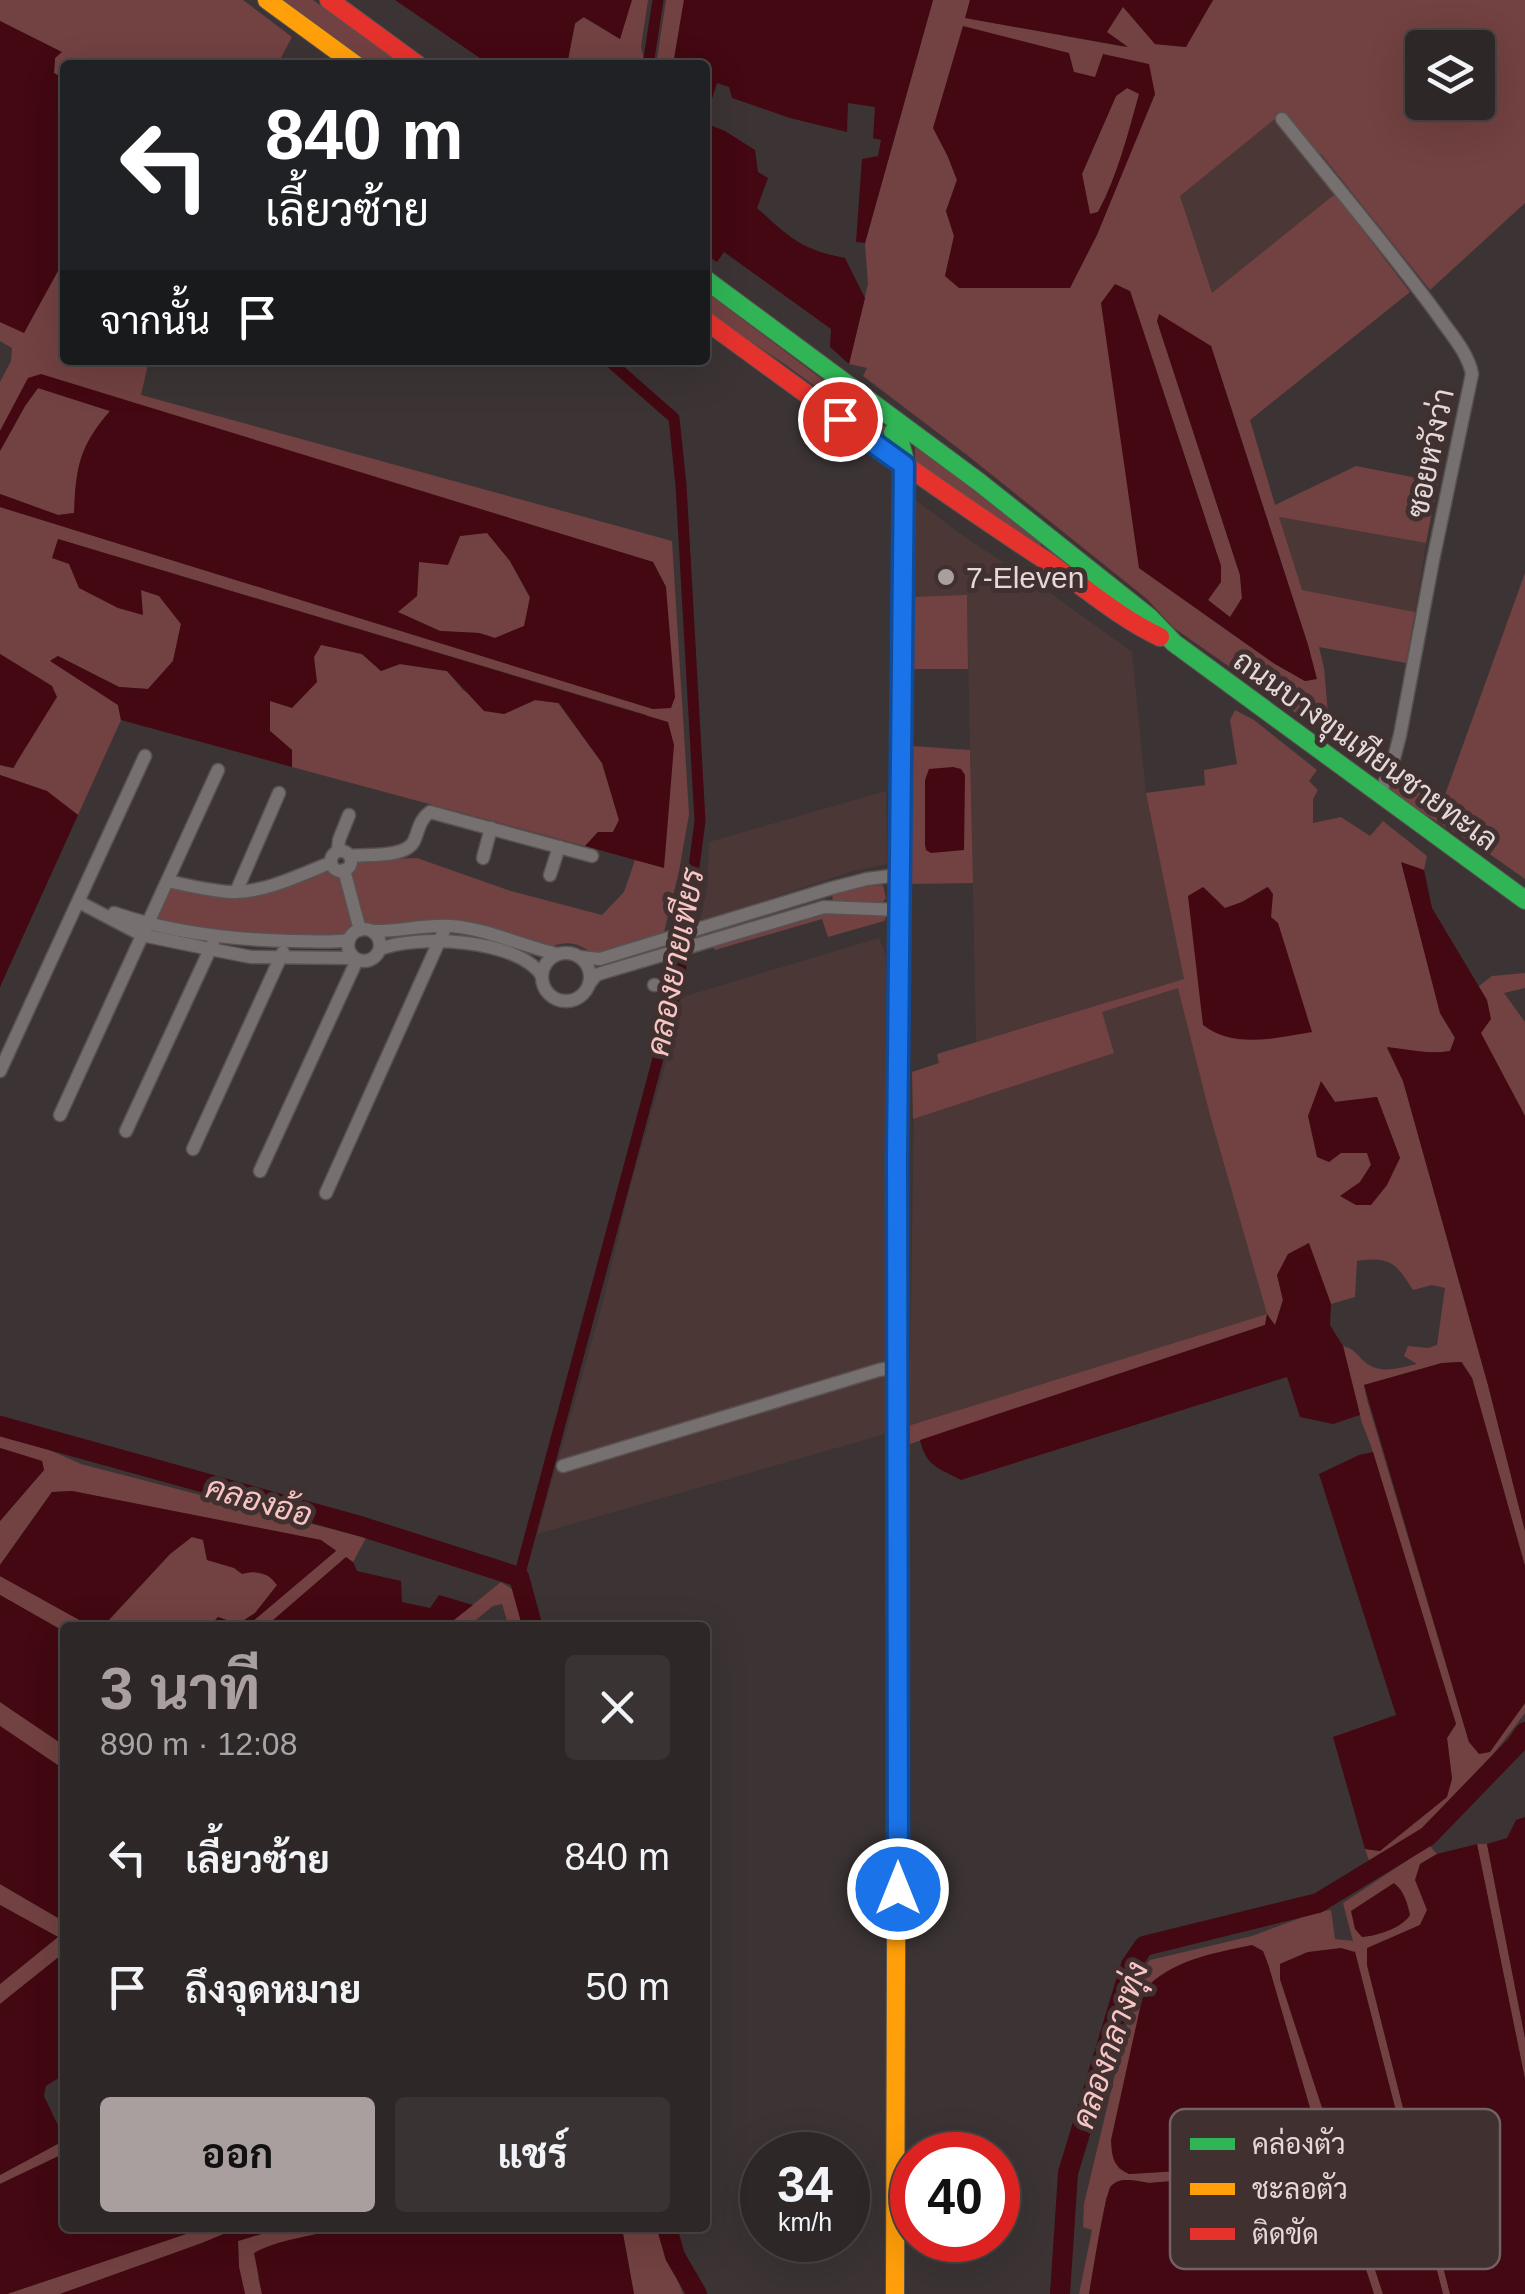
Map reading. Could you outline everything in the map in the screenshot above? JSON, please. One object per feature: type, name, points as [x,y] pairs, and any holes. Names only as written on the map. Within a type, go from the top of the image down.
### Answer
[{"type":"main road","points":[[266,0],[349,60]]},
{"type":"main road","points":[[329,0],[411,60]]},
{"type":"main road","name":"ถนนบางขุนเทียนชายทะเล","points":[[710,284],[979,482],[1149,617],[1174,643],[1525,900]]},
{"type":"main road","name":"ถนนบางขุนเทียนชายทะเล","points":[[710,324],[904,465],[1113,609],[1174,643]]},
{"type":"main road","points":[[878,408],[906,454],[899,910],[895,2294]]},
{"type":"main road","points":[[868,438],[881,441],[893,432]]},
{"type":"street","name":"ซอยหวังว่า","points":[[1282,119],[1409,276],[1471,366],[1400,735],[1380,794]]},
{"type":"street","points":[[0,1072],[145,756]]},
{"type":"street","points":[[60,1115],[218,770]]},
{"type":"street","points":[[236,892],[279,793]]},
{"type":"street","points":[[330,864],[331,856],[344,853],[404,852],[412,847],[423,816],[430,812],[592,856]]},
{"type":"street","points":[[330,864],[338,871],[351,862],[339,840],[349,815]]},
{"type":"street","points":[[482,858],[491,828]]},
{"type":"street","points":[[550,875],[558,846]]},
{"type":"street","points":[[168,882],[236,892],[272,885],[330,864]]},
{"type":"street","points":[[79,902],[144,930],[213,943],[252,957],[364,962],[374,959],[380,950],[380,939],[366,930],[344,870]]},
{"type":"street","points":[[380,950],[441,940],[495,950],[536,967],[546,992],[567,1001],[581,996],[596,975],[698,930],[867,879],[900,875]]},
{"type":"street","points":[[827,890],[825,897],[834,907]]},
{"type":"street","points":[[542,976],[548,960],[558,954],[570,952],[600,959],[696,945],[824,907],[899,910]]},
{"type":"street","points":[[748,914],[752,929]]},
{"type":"street","points":[[355,959],[348,949],[353,934],[424,925],[477,930],[558,954]]},
{"type":"street","points":[[326,1192],[446,926]]},
{"type":"street","points":[[213,943],[349,940]]},
{"type":"street","points":[[193,1149],[288,941]]},
{"type":"street","points":[[126,1131],[213,943]]},
{"type":"street","points":[[580,957],[589,968],[590,983]]},
{"type":"street","points":[[260,1171],[355,959]]},
{"type":"street","points":[[563,1466],[897,1367]]},
{"type":"shaded area","points":[[0,0],[243,0],[292,37],[280,60],[60,60],[60,76],[54,73],[55,58],[61,52],[0,21]]},
{"type":"shaded area","points":[[281,0],[313,0],[395,60],[363,60]]},
{"type":"shaded area","points":[[395,0],[632,0],[620,39],[584,17],[575,23],[568,60],[483,60]]},
{"type":"shaded area","points":[[631,0],[648,0],[641,47],[644,60],[568,60],[575,24],[583,17],[620,39]]},
{"type":"shaded area","points":[[666,0],[684,0],[674,60],[657,60]]},
{"type":"shaded area","points":[[684,0],[933,0],[865,243],[856,242],[862,159],[878,156],[881,140],[873,138],[875,107],[848,103],[847,132],[732,98],[729,87],[717,83],[710,105],[710,60],[674,60]]},
{"type":"shaded area","points":[[933,0],[970,0],[966,18],[1125,47],[1106,32],[1123,6],[1155,44],[1185,47],[1213,0],[1525,0],[1525,203],[1430,290],[1321,154],[1309,163],[1276,118],[1180,196],[1212,293],[1335,194],[1410,292],[1250,420],[1275,505],[1356,466],[1438,482],[1426,543],[1279,517],[1302,590],[1415,612],[1406,663],[1319,647],[1330,737],[1174,628],[1147,599],[863,376],[867,368],[849,364],[868,284],[865,243]],"holes":[[[1074,72],[1155,94],[1070,288],[945,276],[954,236],[946,211],[957,180],[948,157]],[[1130,291],[1221,566],[1208,600],[1230,618],[1242,598],[1240,575],[1157,321],[1211,346],[1316,679],[1305,681],[1275,664],[1139,568]]]},
{"type":"shaded area","points":[[970,0],[1213,0],[1186,47],[1155,44],[1123,7],[1107,32],[1128,47],[965,18]]},
{"type":"shaded area","points":[[0,21],[62,52],[55,58],[54,73],[60,76],[60,267],[24,333],[0,322]]},
{"type":"shaded area","points":[[963,26],[1069,53],[1074,72],[1095,77],[1103,54],[1149,64],[1155,94],[1097,235],[1070,288],[959,288],[945,276],[954,236],[946,211],[957,180],[933,128]],"holes":[[[1127,88],[1139,94],[1111,183],[1098,212],[1090,214],[1082,174],[1116,96]]]},
{"type":"shaded area","points":[[1210,27],[1335,194],[1212,294],[1161,137]]},
{"type":"shaded area","points":[[1127,88],[1140,93],[1117,169],[1098,212],[1090,214],[1082,174],[1116,96]]},
{"type":"shaded area","points":[[710,125],[755,150],[758,172],[768,178],[757,208],[796,240],[845,258],[865,298],[849,364],[830,347],[831,329],[724,252],[717,262],[710,257]]},
{"type":"shaded area","points":[[60,267],[60,365],[148,365],[141,395],[672,541],[689,814],[664,932],[594,955],[565,943],[545,949],[518,936],[475,926],[364,926],[341,935],[312,937],[158,923],[155,918],[168,887],[227,899],[326,870],[333,875],[350,875],[357,860],[417,858],[511,891],[602,915],[624,892],[635,860],[664,867],[647,715],[58,539],[69,564],[142,614],[141,590],[159,596],[181,624],[173,661],[148,689],[119,687],[58,656],[51,660],[118,705],[121,720],[78,815],[46,791],[0,775],[0,765],[14,768],[52,686],[0,654],[0,507],[653,709],[666,587],[653,562],[224,431],[28,379],[0,431],[0,382],[11,361],[12,348],[0,341],[0,322],[24,332]]},
{"type":"shaded area","points":[[1115,284],[1130,291],[1221,566],[1221,582],[1208,600],[1230,617],[1242,598],[1240,575],[1157,321],[1159,314],[1211,346],[1317,679],[1305,681],[1275,664],[1139,568],[1101,303]]},
{"type":"shaded area","points":[[710,295],[887,428],[882,435],[710,314]]},
{"type":"shaded area","points":[[41,374],[653,562],[666,587],[675,697],[671,708],[653,709],[0,507],[0,494],[58,515],[74,513],[81,458],[110,411],[38,388],[0,451],[0,431],[28,378]],"holes":[[[487,533],[510,561],[530,597],[524,626],[495,638],[440,631],[398,612],[417,596],[419,562],[448,565],[460,536]]]},
{"type":"shaded area","points":[[38,388],[110,411],[81,458],[75,513],[58,515],[0,494],[0,451]]},
{"type":"shaded area","points":[[915,443],[1041,543],[1040,546],[915,464]]},
{"type":"shaded area","points":[[914,499],[1132,652],[1146,793],[1184,979],[976,1042],[967,596],[913,597]]},
{"type":"shaded area","points":[[1279,517],[1426,543],[1415,612],[1301,590]]},
{"type":"shaded area","points":[[487,532],[510,561],[530,598],[525,626],[495,638],[440,631],[397,612],[417,596],[419,562],[460,536]]},
{"type":"shaded area","points":[[58,539],[668,722],[674,745],[664,868],[585,846],[598,832],[613,832],[619,820],[602,763],[559,703],[535,700],[504,714],[484,711],[447,671],[400,664],[381,671],[362,654],[321,645],[314,657],[317,682],[292,708],[270,701],[270,731],[292,750],[292,767],[121,720],[118,705],[50,661],[58,656],[119,687],[148,689],[173,661],[181,624],[159,596],[141,590],[143,615],[118,608],[79,588],[69,564],[52,558]]},
{"type":"shaded area","points":[[1525,573],[1525,879],[1389,792],[1398,765],[1445,795]]},
{"type":"shaded area","points":[[967,595],[968,669],[914,669],[913,597]]},
{"type":"shaded area","points":[[321,644],[362,654],[381,671],[400,664],[447,671],[463,690],[504,714],[535,700],[558,703],[602,763],[619,820],[613,832],[598,832],[585,846],[292,767],[292,750],[270,731],[270,700],[314,657]]},
{"type":"shaded area","points":[[0,654],[52,686],[57,697],[13,768],[0,765]]},
{"type":"shaded area","points":[[1235,710],[1254,720],[1317,770],[1309,781],[1318,790],[1313,799],[1313,823],[1341,817],[1370,836],[1383,821],[1427,856],[1424,870],[1402,863],[1440,1013],[1455,1037],[1450,1051],[1387,1048],[1403,1081],[1525,1531],[1525,1566],[1472,1378],[1462,1362],[1442,1363],[1364,1385],[1469,1742],[1489,1752],[1525,1703],[1525,1713],[1455,1798],[1416,1835],[1371,1866],[1365,1849],[1380,1851],[1452,1779],[1447,1738],[1456,1724],[1362,1423],[1343,1346],[1377,1368],[1417,1364],[1404,1356],[1408,1346],[1437,1345],[1445,1288],[1432,1285],[1413,1290],[1391,1264],[1357,1261],[1355,1297],[1331,1304],[1308,1243],[1277,1275],[1283,1300],[1275,1326],[1267,1315],[1265,1325],[910,1444],[908,1426],[1267,1314],[1178,988],[1102,1012],[1114,1053],[913,1119],[912,1072],[939,1063],[937,1054],[1184,979],[1146,793],[1205,785],[1204,770],[1237,764],[1230,720]],"holes":[[[1267,887],[1271,917],[1203,1025],[1204,888],[1224,909]],[[1321,1082],[1335,1102],[1377,1097],[1400,1158],[1360,1182],[1371,1165],[1367,1152],[1340,1153]]]},
{"type":"shaded area","points":[[911,746],[970,750],[973,883],[909,884]]},
{"type":"shaded area","points":[[953,767],[965,775],[964,850],[931,853],[925,845],[925,780],[929,769]]},
{"type":"shaded area","points":[[0,775],[47,791],[78,815],[0,987]]},
{"type":"shaded area","points":[[886,791],[887,864],[853,871],[700,922],[707,888],[709,842]]},
{"type":"shaded area","points":[[1401,862],[1424,870],[1432,908],[1487,1000],[1491,1019],[1481,1033],[1525,1116],[1525,1531],[1403,1081],[1387,1047],[1450,1051],[1455,1038],[1440,1013]]},
{"type":"shaded area","points":[[883,885],[886,898],[882,903],[833,902],[832,894]]},
{"type":"shaded area","points":[[1203,887],[1225,908],[1268,887],[1273,894],[1271,917],[1278,923],[1312,1032],[1241,1039],[1203,1025],[1188,896]]},
{"type":"shaded area","points":[[830,913],[886,918],[828,937],[822,919],[715,950],[713,947]]},
{"type":"shaded area","points":[[879,938],[886,956],[885,1434],[537,1534],[602,1306],[682,997]]},
{"type":"shaded area","points":[[1525,973],[1525,988],[1504,993],[1525,1022],[1525,1116],[1480,1033],[1479,986],[1492,976]]},
{"type":"shaded area","points":[[1179,987],[1211,1119],[1267,1314],[909,1426],[912,1072]]},
{"type":"shaded area","points":[[1321,1081],[1335,1102],[1377,1097],[1400,1158],[1387,1185],[1371,1205],[1356,1205],[1340,1196],[1360,1182],[1371,1165],[1367,1153],[1341,1153],[1329,1162],[1317,1157],[1308,1116]]},
{"type":"shaded area","points":[[1309,1243],[1331,1304],[1330,1325],[1343,1346],[1360,1415],[1333,1424],[1300,1417],[1287,1377],[961,1480],[926,1456],[920,1440],[1265,1325],[1267,1314],[1275,1325],[1283,1300],[1277,1275],[1288,1254]]},
{"type":"shaded area","points":[[1461,1362],[1472,1378],[1525,1566],[1525,1703],[1490,1752],[1479,1754],[1469,1742],[1364,1385],[1442,1363]]},
{"type":"shaded area","points":[[0,1434],[36,1444],[81,1464],[366,1538],[353,1562],[346,1558],[271,1622],[252,1622],[336,1550],[320,1540],[72,1491],[52,1492],[0,1565],[0,1521],[44,1470],[42,1461],[0,1448]]},
{"type":"shaded area","points":[[0,1448],[42,1461],[44,1470],[0,1521]]},
{"type":"shaded area","points":[[1373,1452],[1456,1724],[1447,1738],[1452,1779],[1447,1797],[1380,1851],[1365,1849],[1333,1737],[1396,1715],[1319,1474]]},
{"type":"shaded area","points":[[72,1491],[321,1540],[336,1551],[252,1622],[241,1622],[255,1613],[277,1585],[262,1573],[242,1574],[207,1560],[203,1540],[192,1537],[170,1554],[107,1622],[83,1622],[0,1576],[0,1565],[52,1492]]},
{"type":"shaded area","points":[[192,1536],[203,1539],[207,1560],[270,1576],[278,1585],[255,1613],[241,1622],[218,1617],[214,1622],[108,1622],[170,1554]]},
{"type":"shaded area","points":[[346,1557],[357,1571],[401,1581],[402,1602],[430,1608],[439,1595],[473,1605],[451,1622],[271,1622]]},
{"type":"shaded area","points":[[0,1576],[83,1622],[60,1622],[60,1629],[0,1595]]},
{"type":"shaded area","points":[[501,1582],[515,1591],[524,1622],[507,1622],[502,1604],[493,1606],[473,1622],[451,1622]]},
{"type":"shaded area","points":[[0,1595],[60,1629],[60,1743],[0,1702]]},
{"type":"shaded area","points":[[0,1702],[60,1743],[60,1767],[0,1726]]},
{"type":"shaded area","points":[[0,1726],[60,1767],[60,1919],[0,1884]]},
{"type":"shaded area","points":[[1525,1817],[1525,2038],[1487,1844],[1507,1838],[1516,1820]]},
{"type":"shaded area","points":[[1428,1844],[1437,1854],[1420,1864],[1427,1910],[1420,1925],[1396,1936],[1367,1965],[1403,2109],[1395,2109],[1355,1952],[1308,1952],[1280,1964],[1280,1979],[1323,2109],[1310,2109],[1268,1964],[1118,2168],[1129,2174],[1170,2172],[1170,2182],[1121,2180],[1106,2198],[1089,2294],[1079,2294],[1092,2230],[1083,2227],[1084,2204],[1139,1974],[1150,1960],[1252,1936],[1331,1910],[1335,1939],[1353,1941],[1343,1903]]},
{"type":"shaded area","points":[[1477,1844],[1487,1844],[1525,2038],[1525,2079]]},
{"type":"shaded area","points":[[1477,1844],[1525,2079],[1525,2294],[1450,2294],[1444,2269],[1500,2269],[1500,2109],[1403,2109],[1367,1965],[1367,1948],[1420,1925],[1427,1910],[1415,1880],[1420,1864],[1437,1854]]},
{"type":"shaded area","points":[[1394,1883],[1405,1897],[1410,1915],[1389,1930],[1362,1937],[1355,1929],[1351,1911]]},
{"type":"shaded area","points":[[0,1884],[60,1919],[60,1956],[0,2004],[0,1984],[58,1937],[0,1905]]},
{"type":"shaded area","points":[[0,1905],[58,1937],[0,1984]]},
{"type":"shaded area","points":[[1252,1945],[1263,1951],[1310,2109],[1170,2109],[1170,2172],[1129,2174],[1114,2161],[1111,2140],[1144,1990],[1167,1971],[1208,1955]]},
{"type":"shaded area","points":[[1341,1948],[1355,1952],[1395,2109],[1323,2109],[1280,1979],[1280,1964],[1308,1952]]},
{"type":"shaded area","points":[[60,1956],[60,2077],[46,2086],[44,2096],[60,2130],[60,2143],[0,2175],[0,2004]]},
{"type":"shaded area","points":[[60,2143],[60,2155],[0,2184],[0,2175]]},
{"type":"shaded area","points":[[60,2155],[60,2232],[192,2232],[0,2294],[0,2184]]},
{"type":"shaded area","points":[[1129,2180],[1170,2181],[1170,2269],[1366,2269],[1374,2294],[1089,2294],[1111,2186]]},
{"type":"shaded area","points":[[192,2232],[228,2232],[60,2294],[7,2294]]},
{"type":"shaded area","points":[[228,2232],[268,2232],[238,2241],[245,2294],[60,2294]]},
{"type":"shaded area","points":[[268,2232],[326,2232],[258,2278],[262,2294],[245,2294],[238,2241]]},
{"type":"shaded area","points":[[321,2232],[623,2232],[634,2294],[262,2294],[254,2253]]},
{"type":"shaded area","points":[[623,2232],[659,2232],[683,2294],[634,2294]]},
{"type":"shaded area","points":[[1366,2269],[1375,2269],[1383,2294],[1374,2294]]},
{"type":"shaded area","points":[[1375,2269],[1437,2269],[1443,2294],[1383,2294]]},
{"type":"shaded area","points":[[1437,2269],[1444,2269],[1450,2294],[1443,2294]]},
{"type":"waterway","name":"คลองยายเพียร","points":[[649,60],[658,0]]},
{"type":"waterway","name":"คลองยายเพียร","points":[[519,1577],[679,980],[700,821],[674,418],[614,365]]},
{"type":"waterway","name":"คลองอ้อ","points":[[0,1426],[360,1526],[519,1577],[531,1622]]},
{"type":"waterway","name":"คลองกลางทุ่ง","points":[[1060,2294],[1068,2173],[1131,1965],[1144,1946],[1318,1903],[1428,1836],[1525,1732]]},
{"type":"waterway","points":[[668,2232],[675,2256],[697,2294]]},
{"type":"traffic: fast","points":[[710,283],[979,482],[1149,617],[1174,643],[1525,900]]},
{"type":"traffic: fast","points":[[893,432],[904,457],[897,1643]]},
{"type":"traffic: slow","points":[[267,0],[349,60]]},
{"type":"traffic: slow","points":[[895,2294],[897,1643]]},
{"type":"traffic: jam","points":[[329,0],[411,60]]},
{"type":"traffic: jam","points":[[710,324],[1115,611],[1160,637]]},
{"type":"place","name":"7-Eleven","points":[[946,577]]},
{"type":"route","points":[[840,419],[904,465],[897,1156],[898,1889]]}]
